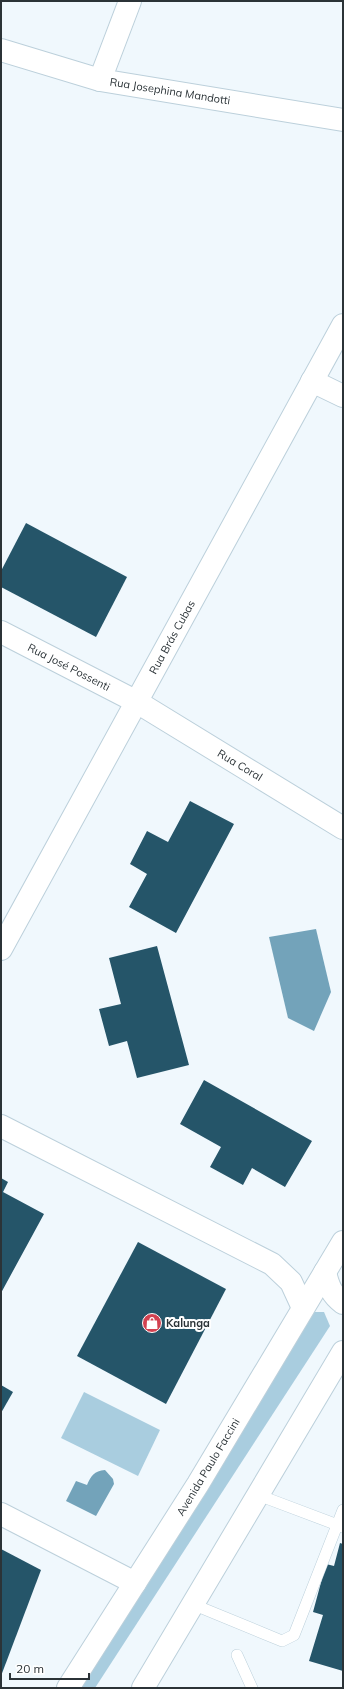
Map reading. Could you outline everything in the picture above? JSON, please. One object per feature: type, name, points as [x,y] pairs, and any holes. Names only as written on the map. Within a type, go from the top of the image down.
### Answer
[{"type":"street","points":[[100,80],[130,1]]},
{"type":"street","name":"Rua Josephina Mandotti","points":[[1,50],[100,80],[343,120]]},
{"type":"street","name":"Rua Brás Cubas","points":[[1,949],[343,325]]},
{"type":"street","points":[[312,382],[343,396]]},
{"type":"street","name":"Rua José Possenti","points":[[1,632],[137,702]]},
{"type":"street","name":"Rua Coral","points":[[137,702],[343,828]]},
{"type":"street","points":[[1,1126],[272,1264],[291,1282],[303,1308]]},
{"type":"street","name":"Avenida Paulo Faccini","points":[[68,1688],[198,1484],[343,1242]]},
{"type":"street","points":[[325,1272],[329,1288],[336,1298],[343,1302]]},
{"type":"street","points":[[143,1688],[343,1352]]},
{"type":"street","points":[[1,1514],[135,1583]]},
{"type":"lane","points":[[258,1495],[340,1527]]},
{"type":"lane","points":[[192,1604],[282,1641],[294,1635],[340,1527],[343,1510]]},
{"type":"lane","points":[[237,1655],[252,1688]]},
{"type":"shaded area","points":[[316,929],[331,992],[314,1031],[288,1018],[269,937]]},
{"type":"shaded area","points":[[308,1312],[324,1312],[330,1326],[95,1688],[74,1688]]},
{"type":"shaded area","points":[[84,1392],[160,1430],[138,1476],[61,1438]]},
{"type":"shaded area","points":[[105,1470],[113,1479],[114,1484],[96,1516],[66,1501],[76,1481],[87,1485],[93,1474]]},
{"type":"building","points":[[26,523],[127,577],[96,637],[1,587],[1,571]]},
{"type":"building","points":[[190,801],[234,824],[176,933],[129,907],[147,874],[130,864],[147,831],[168,842]]},
{"type":"building","points":[[157,946],[189,1065],[137,1078],[127,1041],[109,1046],[99,1009],[121,1004],[109,958]]},
{"type":"building","points":[[204,1080],[312,1141],[285,1187],[252,1168],[243,1185],[210,1167],[221,1147],[180,1124]]},
{"type":"building","points":[[1,1178],[8,1182],[3,1192],[44,1214],[1,1293]]},
{"type":"building","name":"Kalunga","points":[[138,1242],[226,1289],[166,1404],[77,1356]]},
{"type":"building","points":[[1,1385],[13,1392],[1,1413]]},
{"type":"building","points":[[340,1543],[343,1544],[343,1671],[309,1661],[323,1615],[313,1612],[326,1564],[334,1566]]},
{"type":"building","points":[[1,1549],[41,1570],[1,1676]]},
{"type":"place","name":"Kalunga","points":[[152,1323]]}]
